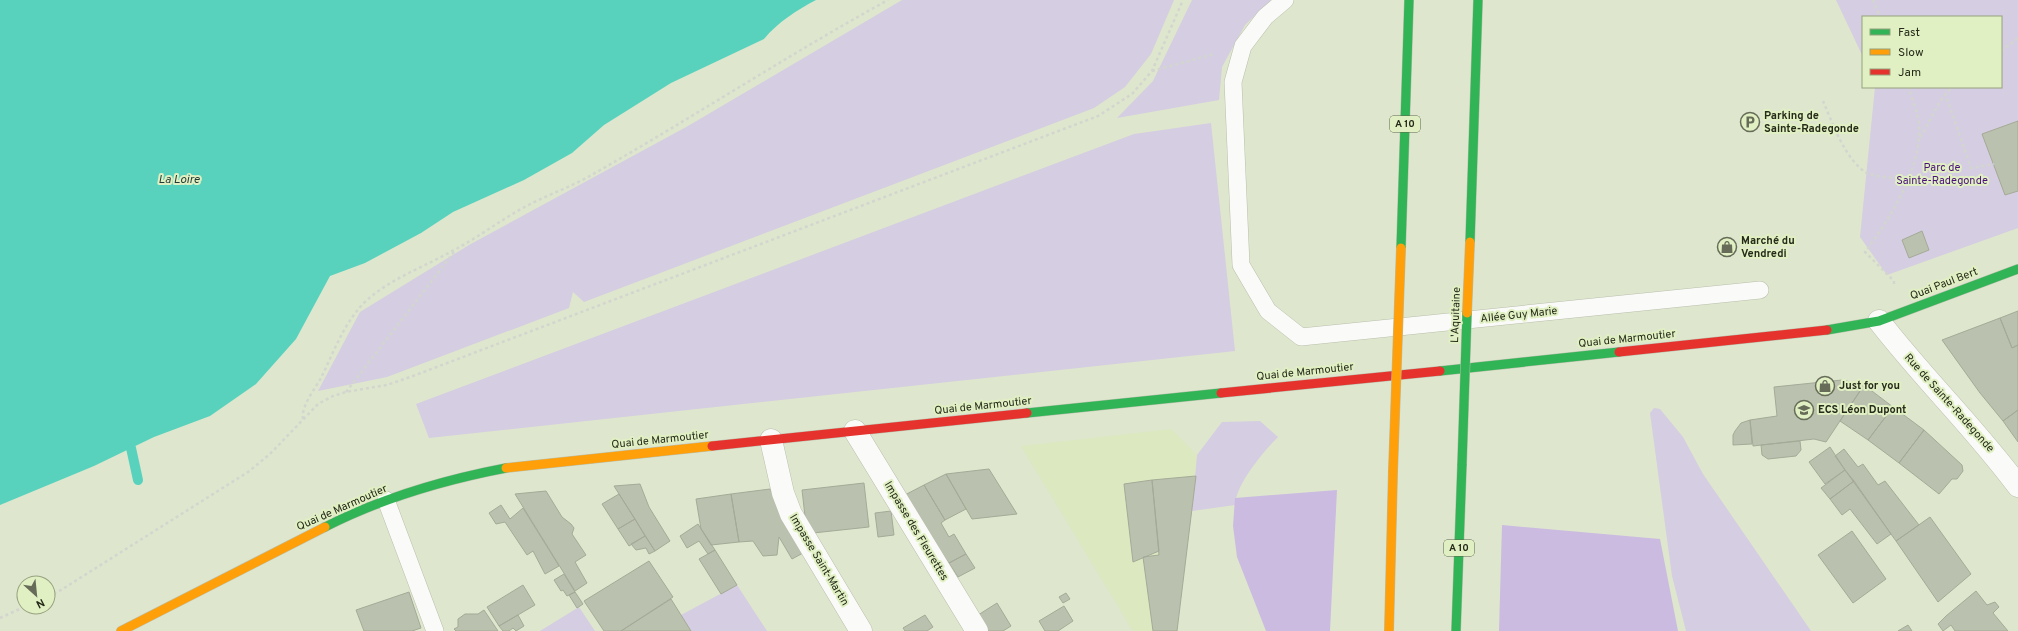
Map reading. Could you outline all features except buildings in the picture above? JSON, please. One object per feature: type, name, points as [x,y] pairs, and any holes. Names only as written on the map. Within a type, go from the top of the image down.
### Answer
[{"type":"main road","name":"A 10","points":[[1389,631],[1409,0]]},
{"type":"main road","name":"L'Aquitaine","points":[[1456,631],[1478,0]]},
{"type":"main road","name":"Quai Paul Bert","points":[[1879,321],[2018,269]]},
{"type":"main road","name":"Quai de Marmoutier","points":[[121,631],[147,625],[331,524],[386,500],[432,484],[518,466],[1767,337],[1850,327],[1879,321]]},
{"type":"street","name":"Rue de Sainte-Radegonde","points":[[1879,321],[1907,357],[1995,454],[2018,486]]},
{"type":"street","name":"Impasse des Fleurettes","points":[[855,431],[977,631]]},
{"type":"street","name":"Impasse Saint-Martin","points":[[771,440],[783,493],[791,514],[861,631]]},
{"type":"lane","points":[[1243,46],[1265,17],[1285,0]]},
{"type":"lane","name":"Allée Guy Marie","points":[[1243,46],[1233,82],[1241,265],[1268,311],[1301,337],[1760,290]]},
{"type":"lane","points":[[386,500],[435,631]]},
{"type":"path","points":[[303,419],[304,409],[348,324],[361,306],[374,295],[396,281],[456,250],[521,209],[586,178],[828,33],[888,0]]},
{"type":"path","points":[[56,592],[248,472],[270,454],[318,404],[333,396],[346,392],[387,385],[413,376],[1098,116],[1132,94],[1152,71],[1183,0]]},
{"type":"path","points":[[1873,0],[1880,16]]},
{"type":"path","points":[[2002,50],[2018,38]]},
{"type":"path","points":[[1152,71],[1243,46]]},
{"type":"path","points":[[1879,321],[1892,302],[1894,281],[1865,252],[1877,236],[1912,171],[1919,138],[1919,124],[1909,88]]},
{"type":"path","points":[[1919,138],[1930,123],[1945,93],[1952,88]]},
{"type":"path","points":[[1945,93],[1971,168],[1994,164]]},
{"type":"path","points":[[1824,101],[1838,136],[1852,157],[1866,173],[1908,180]]},
{"type":"path","points":[[346,392],[440,268],[456,250]]},
{"type":"path","points":[[0,618],[16,611]]},
{"type":"shaded area","points":[[1171,429],[1197,455],[1177,631],[1133,631],[1021,446]]},
{"type":"shaded area","points":[[1337,490],[1330,631],[1266,631],[1237,557],[1233,526],[1235,498]]},
{"type":"shaded area","points":[[1502,525],[1660,539],[1678,631],[1499,631]]},
{"type":"green space","points":[[902,0],[1174,0],[1151,54],[1125,87],[1094,108],[584,302],[573,292],[569,308],[387,377],[318,391],[360,312],[469,245],[688,126]]},
{"type":"green space","points":[[1192,0],[1271,0],[1245,25],[1222,67],[1219,100],[1117,118],[1153,81]]},
{"type":"green space","name":"Parc de Sainte-Radegonde","points":[[1836,0],[2018,0],[2018,228],[1887,275],[1860,237],[1875,88],[2002,88],[2002,16],[1862,16],[1862,55]]},
{"type":"green space","points":[[1211,123],[1235,351],[429,438],[416,404],[1134,134]]},
{"type":"green space","points":[[1654,408],[1660,409],[1683,437],[1703,474],[1811,631],[1686,631],[1672,576],[1650,413]]},
{"type":"green space","points":[[1260,421],[1278,437],[1265,451],[1245,478],[1240,488],[1235,505],[1192,511],[1197,455],[1222,422]]},
{"type":"green space","points":[[737,585],[767,631],[691,631],[681,615]]},
{"type":"green space","points":[[579,607],[595,631],[540,631]]},
{"type":"water","name":"La Loire","points":[[0,0],[816,0],[788,17],[775,27],[764,39],[671,83],[604,125],[572,153],[524,180],[453,212],[421,233],[365,263],[330,276],[296,339],[256,384],[210,416],[154,437],[94,466],[0,505]]},
{"type":"waterway","points":[[131,448],[138,480]]},
{"type":"traffic: fast","points":[[1401,248],[1409,0]]},
{"type":"traffic: fast","points":[[1470,242],[1478,0]]},
{"type":"traffic: fast","points":[[1827,330],[1879,321],[2018,269]]},
{"type":"traffic: fast","points":[[1462,464],[1467,313]]},
{"type":"traffic: fast","points":[[1440,371],[1619,352]]},
{"type":"traffic: fast","points":[[1027,413],[1221,393]]},
{"type":"traffic: fast","points":[[1456,631],[1462,464]]},
{"type":"traffic: fast","points":[[325,527],[368,507],[413,491],[459,478],[506,468]]},
{"type":"traffic: slow","points":[[1467,313],[1470,242]]},
{"type":"traffic: slow","points":[[1393,471],[1401,248]]},
{"type":"traffic: slow","points":[[506,468],[712,446]]},
{"type":"traffic: slow","points":[[1389,631],[1393,471]]},
{"type":"traffic: slow","points":[[121,631],[325,527]]},
{"type":"traffic: jam","points":[[1619,352],[1827,330]]},
{"type":"traffic: jam","points":[[1221,393],[1440,371]]},
{"type":"traffic: jam","points":[[712,446],[1027,413]]},
{"type":"place","name":"Parking de Sainte-Radegonde","points":[[1750,122]]},
{"type":"place","name":"Marché du Vendredi","points":[[1727,247]]},
{"type":"place","name":"Just for you","points":[[1825,386]]},
{"type":"place","name":"ECS Léon Dupont","points":[[1804,410]]}]
